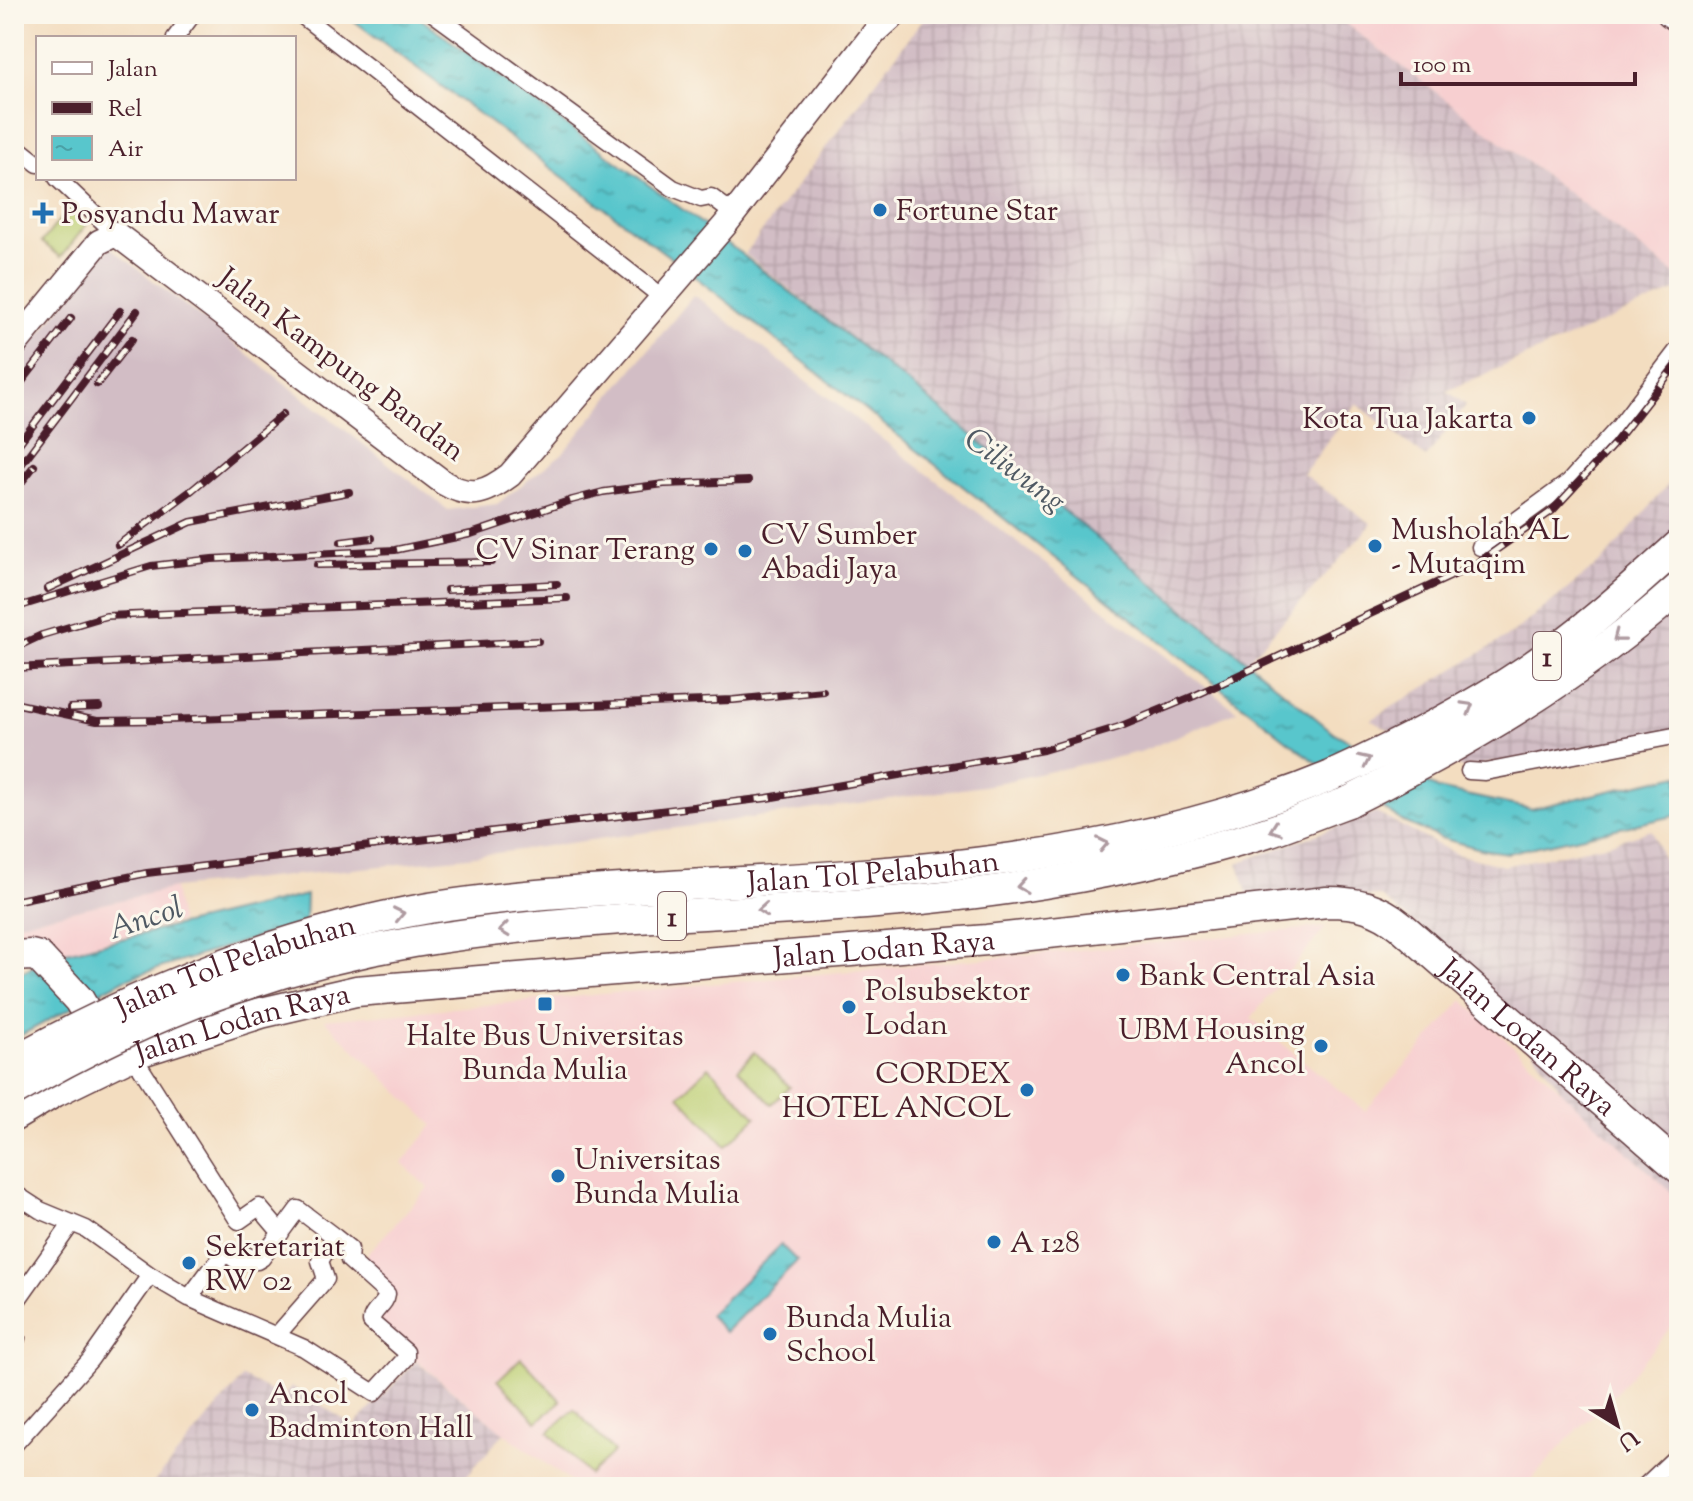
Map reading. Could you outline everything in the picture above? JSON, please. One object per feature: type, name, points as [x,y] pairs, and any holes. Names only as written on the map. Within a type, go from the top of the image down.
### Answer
[{"type":"highway","name":"Jalan Tol Pelabuhan","points":[[14,1061],[129,1001],[193,976],[331,930],[402,913],[496,899],[600,889],[968,865],[1145,836],[1240,810],[1364,761],[1474,704],[1564,644],[1679,545]]},
{"type":"highway","name":"Jalan Tol Pelabuhan","points":[[14,1091],[97,1045],[208,997],[311,964],[374,950],[511,929],[898,900],[1003,889],[1173,857],[1264,833],[1348,802],[1454,748],[1515,712],[1574,672],[1679,588]]},
{"type":"highway","name":"Jalan Lodan Raya","points":[[14,1116],[118,1055],[294,1004],[356,991],[974,941],[1327,902],[1353,902],[1371,907],[1395,921],[1679,1168]]},
{"type":"highway","points":[[27,957],[79,1000],[118,1055]]},
{"type":"street","points":[[176,36],[193,14]]},
{"type":"street","points":[[300,14],[670,290]]},
{"type":"street","points":[[434,14],[673,188],[701,199],[711,197],[730,220]]},
{"type":"street","points":[[778,155],[792,131],[869,28],[884,14]]},
{"type":"street","points":[[778,155],[875,32],[895,14]]},
{"type":"street","points":[[1669,14],[1679,21]]},
{"type":"street","points":[[14,145],[36,162]]},
{"type":"street","name":"Jalan Kampung Bandan","points":[[116,234],[292,369],[459,491],[472,493],[485,490],[510,475],[730,220],[778,155]]},
{"type":"street","points":[[14,346],[99,242],[116,234],[62,180]]},
{"type":"street","points":[[1480,547],[1569,482],[1618,428],[1679,348]]},
{"type":"street","points":[[1469,771],[1485,772],[1679,735]]},
{"type":"street","points":[[118,1055],[217,1186],[237,1219],[239,1221],[259,1207],[281,1233]]},
{"type":"street","points":[[14,1193],[40,1210],[86,1229],[150,1275],[189,1298],[304,1348],[373,1393],[406,1358],[406,1352],[370,1320],[387,1294],[349,1260],[350,1249],[298,1209],[260,1260],[248,1256],[240,1263],[225,1255],[189,1298]]},
{"type":"street","points":[[14,1305],[72,1223]]},
{"type":"street","points":[[277,1335],[326,1279],[320,1261],[335,1237]]},
{"type":"street","points":[[14,1445],[90,1360],[150,1275]]},
{"type":"street","points":[[14,1335],[17,1338],[14,1343]]},
{"type":"street","points":[[1644,1487],[1679,1454]]},
{"type":"shaded area","points":[[927,14],[1333,14],[1679,277],[1679,289],[1447,391],[1466,405],[1426,458],[1357,404],[1303,474],[1372,524],[1246,662],[915,388],[745,254]]},
{"type":"shaded area","points":[[1333,14],[1679,14],[1679,277]]},
{"type":"shaded area","points":[[110,247],[448,510],[497,504],[562,454],[694,295],[1237,711],[1140,752],[983,786],[467,857],[174,888],[14,924],[14,365]]},
{"type":"shaded area","points":[[1679,471],[1679,733],[1462,768],[1371,720],[1513,633],[1606,558]]},
{"type":"shaded area","points":[[1376,813],[1456,854],[1504,866],[1605,845],[1652,830],[1664,862],[1679,858],[1679,1199],[1564,1094],[1482,980],[1380,896],[1249,899],[1238,863]]},
{"type":"shaded area","points":[[174,888],[180,922],[67,951],[26,941],[14,947],[14,924]]},
{"type":"shaded area","points":[[1326,927],[1251,1018],[1365,1111],[1463,1000],[1679,1199],[1679,1317],[1616,1393],[1566,1441],[1525,1487],[578,1487],[504,1433],[375,1326],[397,1299],[357,1265],[428,1188],[402,1163],[433,1125],[324,1020]]},
{"type":"shaded area","points":[[416,1361],[504,1433],[457,1487],[150,1487],[243,1377],[283,1398],[291,1386],[354,1426]]},
{"type":"green space","points":[[68,209],[87,224],[61,257],[42,242]]},
{"type":"green space","points":[[755,1052],[790,1087],[772,1104],[738,1069]]},
{"type":"green space","points":[[709,1067],[756,1117],[726,1146],[679,1096]]},
{"type":"green space","points":[[521,1358],[561,1401],[537,1422],[498,1380]]},
{"type":"green space","points":[[574,1409],[614,1452],[589,1475],[549,1432]]},
{"type":"water","points":[[345,14],[414,14],[701,223],[915,388],[1334,733],[1438,789],[1531,809],[1679,775],[1679,815],[1507,853],[1441,838],[1402,821],[1306,755],[670,257]]},
{"type":"water","points":[[306,895],[305,922],[125,979],[14,1039],[14,976],[58,954]]},
{"type":"water","points":[[781,1245],[797,1261],[725,1332],[709,1315]]},
{"type":"railway","points":[[14,450],[120,311]]},
{"type":"railway","points":[[14,474],[137,311]]},
{"type":"railway","points":[[14,392],[71,318]]},
{"type":"railway","points":[[97,384],[132,339]]},
{"type":"railway","points":[[14,901],[147,873],[767,798],[1043,750],[1119,727],[1194,696],[1473,566],[1552,511],[1614,444],[1679,361]]},
{"type":"railway","points":[[118,545],[192,490],[283,414]]},
{"type":"railway","points":[[14,492],[34,466]]},
{"type":"railway","points":[[14,608],[151,566],[212,559],[395,550],[471,534],[603,492],[664,484],[748,481]]},
{"type":"railway","points":[[47,589],[191,522],[349,492]]},
{"type":"railway","points":[[341,542],[372,538]]},
{"type":"railway","points":[[317,565],[491,562]]},
{"type":"railway","points":[[447,590],[557,584]]},
{"type":"railway","points":[[14,648],[42,635],[106,616],[567,598]]},
{"type":"railway","points":[[14,668],[538,641]]},
{"type":"railway","points":[[14,703],[97,721],[166,720],[733,700],[823,691]]},
{"type":"railway","points":[[70,708],[99,707]]},
{"type":"place","name":"Fortune Star","points":[[880,210]]},
{"type":"place","name":"Posyandu Mawar","points":[[43,213]]},
{"type":"place","name":"Kota Tua Jakarta","points":[[1529,418]]},
{"type":"place","name":"Musholah AL - Mutaqim","points":[[1375,546]]},
{"type":"place","name":"CV Sinar Terang","points":[[711,549]]},
{"type":"place","name":"CV Sumber Abadi Jaya","points":[[745,551]]},
{"type":"place","name":"Bank Central Asia","points":[[1123,975]]},
{"type":"place","name":"Halte Bus Universitas Bunda Mulia","points":[[545,1004]]},
{"type":"place","name":"Polsubsektor Lodan","points":[[849,1007]]},
{"type":"place","name":"UBM Housing Ancol","points":[[1321,1046]]},
{"type":"place","name":"CORDEX HOTEL ANCOL","points":[[1027,1090]]},
{"type":"place","name":"Universitas Bunda Mulia","points":[[558,1176]]},
{"type":"place","name":"A 128","points":[[994,1242]]},
{"type":"place","name":"Sekretariat RW 02","points":[[189,1263]]},
{"type":"place","name":"Bunda Mulia School","points":[[770,1334]]},
{"type":"place","name":"Ancol Badminton Hall","points":[[252,1410]]},
{"type":"water label","name":"Ciliwung","points":[[1016,469]]},
{"type":"water label","name":"Ancol","points":[[145,917]]}]
